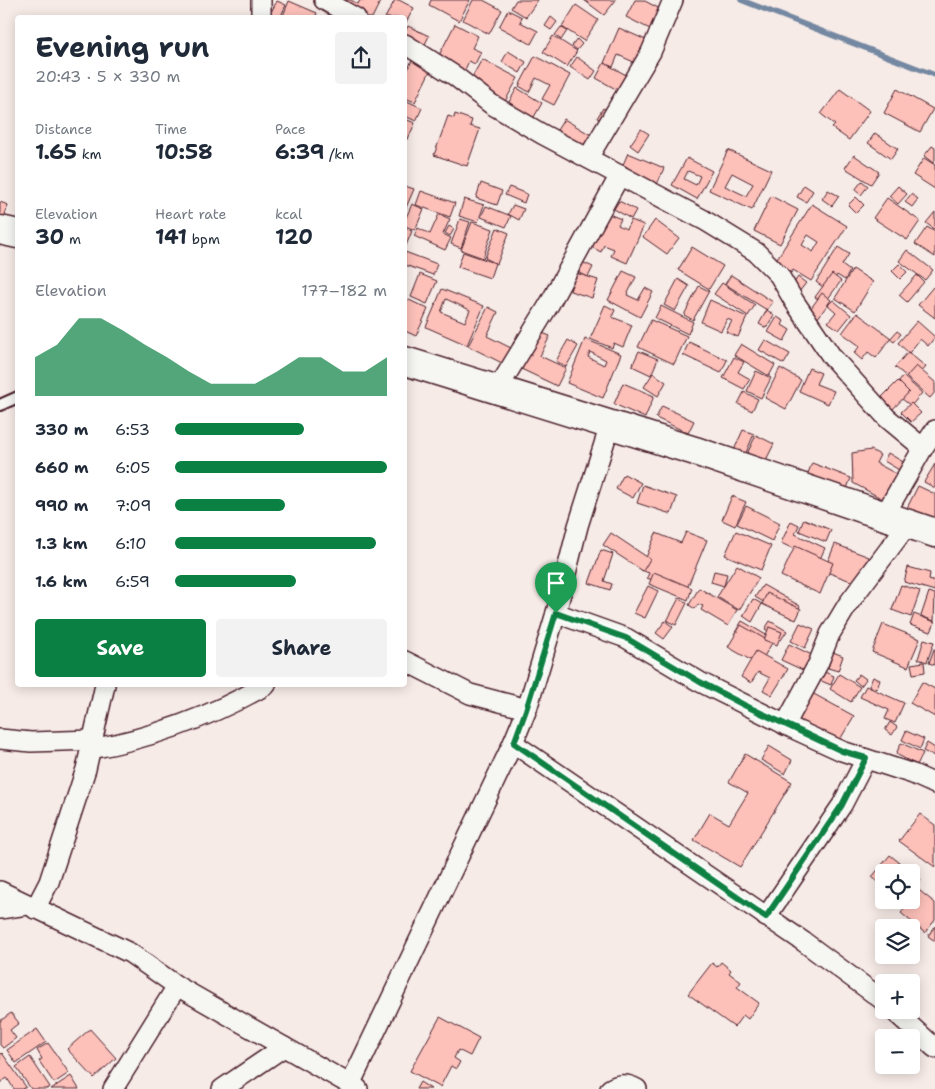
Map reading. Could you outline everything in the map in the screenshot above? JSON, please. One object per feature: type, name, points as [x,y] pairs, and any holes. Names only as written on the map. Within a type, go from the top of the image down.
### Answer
[{"type":"street","points":[[260,15],[261,0]]},
{"type":"street","points":[[324,0],[351,15]]},
{"type":"street","points":[[588,158],[651,52],[673,0]]},
{"type":"street","points":[[407,45],[455,76],[491,104],[704,220],[756,252],[779,275],[794,301],[843,370],[886,418],[922,448]]},
{"type":"street","points":[[497,390],[550,303],[620,175]]},
{"type":"street","points":[[0,230],[15,233]]},
{"type":"street","points":[[407,362],[695,451],[935,533]]},
{"type":"street","points":[[0,891],[130,953],[177,986],[284,1047],[346,1086],[514,743],[556,613],[578,526],[610,424]]},
{"type":"street","points":[[785,725],[818,664],[830,634],[896,520],[922,448],[935,430]]},
{"type":"street","points":[[556,613],[626,638],[700,682],[785,725],[842,751],[913,774],[935,784]]},
{"type":"street","points":[[407,663],[470,694],[526,710]]},
{"type":"street","points":[[31,907],[49,882],[92,744],[105,687]]},
{"type":"street","points":[[0,739],[92,744],[126,743],[167,730],[241,700],[263,687]]},
{"type":"street","points":[[514,743],[804,942],[875,994]]},
{"type":"street","points":[[766,917],[842,805],[866,758]]},
{"type":"street","points":[[0,909],[31,907]]},
{"type":"street","points":[[114,1089],[177,986]]},
{"type":"street","points":[[903,1019],[935,1048]]},
{"type":"street","points":[[222,1089],[284,1047]]},
{"type":"street","points":[[610,1089],[616,1085],[630,1085],[637,1089]]},
{"type":"lane","points":[[0,405],[15,398]]},
{"type":"building","points":[[334,0],[351,0],[358,4],[360,0],[381,0],[374,15],[352,15]]},
{"type":"building","points":[[395,0],[399,0],[414,8],[407,20],[407,15],[387,15]]},
{"type":"building","points":[[431,0],[470,0],[459,21],[429,5]]},
{"type":"building","points":[[473,0],[483,0],[502,10],[489,34],[463,20]]},
{"type":"building","points":[[516,0],[538,0],[526,17],[511,8]]},
{"type":"building","points":[[584,0],[616,0],[604,15]]},
{"type":"building","points":[[635,0],[643,0],[664,11],[654,31],[626,17]]},
{"type":"building","points":[[277,1],[286,5],[281,15],[270,14]]},
{"type":"building","points":[[289,1],[317,13],[316,15],[283,15]]},
{"type":"building","points":[[576,5],[598,20],[584,41],[562,27]]},
{"type":"building","points":[[508,10],[522,17],[520,22],[538,31],[531,44],[499,27]]},
{"type":"building","points":[[551,17],[557,22],[551,30],[545,26]]},
{"type":"building","points":[[455,24],[478,36],[472,48],[481,52],[475,64],[469,61],[462,76],[435,63]]},
{"type":"building","points":[[408,26],[429,36],[421,52],[407,45]]},
{"type":"building","points":[[561,27],[567,31],[561,40],[555,35]]},
{"type":"building","points":[[619,28],[646,40],[636,63],[618,55],[613,67],[604,63]]},
{"type":"building","points":[[553,36],[577,51],[567,67],[543,52]]},
{"type":"building","points":[[577,39],[582,44],[577,50],[572,46]]},
{"type":"building","points":[[508,51],[526,62],[520,73],[502,62]]},
{"type":"building","points":[[535,56],[570,75],[554,105],[542,99],[550,85],[536,78],[529,92],[519,86]]},
{"type":"building","points":[[577,57],[596,71],[590,80],[570,67]]},
{"type":"building","points":[[482,59],[518,78],[503,105],[470,81]]},
{"type":"building","points":[[412,60],[431,69],[415,102],[407,99],[407,71]]},
{"type":"building","points":[[604,63],[630,77],[621,92],[596,78]]},
{"type":"building","points":[[517,88],[542,103],[530,124],[505,109]]},
{"type":"building","points":[[840,89],[870,111],[849,140],[832,128],[835,125],[821,114]]},
{"type":"building","points":[[897,89],[933,109],[920,132],[884,113]]},
{"type":"building","points":[[407,101],[422,108],[416,121],[407,117]]},
{"type":"building","points":[[603,108],[612,113],[606,123],[597,118]]},
{"type":"building","points":[[455,114],[472,120],[470,126],[480,129],[467,166],[434,155],[448,116],[454,118]]},
{"type":"building","points":[[564,119],[596,138],[585,155],[554,135]]},
{"type":"building","points":[[407,120],[415,123],[407,139]]},
{"type":"building","points":[[641,129],[649,134],[638,151],[630,145]]},
{"type":"building","points":[[875,133],[898,149],[891,159],[868,143]]},
{"type":"building","points":[[932,146],[935,148],[935,160],[933,163],[924,156]]},
{"type":"building","points":[[728,150],[771,170],[752,210],[709,190]],"holes":[[[732,173],[753,184],[746,196],[725,186]]]},
{"type":"building","points":[[628,153],[664,168],[655,189],[619,174]]},
{"type":"building","points":[[854,155],[879,172],[871,184],[845,168]]},
{"type":"building","points":[[687,158],[712,171],[697,199],[672,185]],"holes":[[[688,171],[700,176],[696,185],[684,179]]]},
{"type":"building","points":[[924,158],[935,165],[935,189],[913,175]]},
{"type":"building","points":[[862,181],[868,186],[861,195],[855,190]]},
{"type":"building","points":[[481,183],[502,191],[497,205],[476,198]]},
{"type":"building","points":[[804,185],[813,191],[806,202],[797,197]]},
{"type":"building","points":[[898,186],[907,194],[898,204],[889,196]]},
{"type":"building","points":[[407,187],[414,189],[407,205]]},
{"type":"building","points":[[509,187],[527,194],[524,203],[505,195]]},
{"type":"building","points":[[828,190],[839,196],[832,206],[822,199]]},
{"type":"building","points":[[421,191],[455,203],[450,217],[416,205]]},
{"type":"building","points":[[911,194],[918,199],[912,207],[905,202]]},
{"type":"building","points":[[771,196],[798,210],[780,244],[754,231]]},
{"type":"building","points":[[856,197],[864,205],[856,213],[848,205]]},
{"type":"building","points":[[887,198],[920,221],[907,240],[873,218]]},
{"type":"building","points":[[464,199],[484,205],[478,222],[459,216]]},
{"type":"building","points":[[619,201],[636,210],[631,219],[614,209]]},
{"type":"building","points":[[0,202],[8,205],[4,218],[0,216]]},
{"type":"building","points":[[412,204],[424,209],[415,230],[407,227],[407,215]]},
{"type":"building","points":[[812,204],[847,226],[811,281],[793,270],[791,273],[774,263]],"holes":[[[808,235],[819,242],[813,252],[802,245]]]},
{"type":"building","points":[[513,205],[524,209],[519,220],[508,214]]},
{"type":"building","points":[[486,206],[511,216],[506,227],[481,217]]},
{"type":"building","points":[[604,212],[621,219],[618,225],[626,229],[631,220],[644,225],[627,263],[611,256],[614,249],[604,245],[601,252],[589,246]]},
{"type":"building","points":[[935,212],[935,230],[926,223]]},
{"type":"building","points":[[439,214],[450,219],[443,234],[451,238],[445,250],[414,236],[418,228],[430,234]]},
{"type":"building","points":[[460,219],[470,222],[461,248],[451,244]]},
{"type":"building","points":[[655,220],[679,238],[667,254],[643,237]]},
{"type":"building","points":[[472,222],[493,229],[483,258],[461,250]]},
{"type":"building","points":[[449,226],[454,229],[450,236],[445,233]]},
{"type":"building","points":[[927,227],[935,232],[935,257],[915,244]]},
{"type":"building","points":[[497,228],[509,233],[497,264],[485,258]]},
{"type":"building","points":[[407,229],[412,231],[407,243]]},
{"type":"building","points":[[692,247],[723,266],[709,289],[678,270]]},
{"type":"building","points":[[838,247],[849,254],[842,265],[850,271],[845,280],[837,275],[827,290],[816,282]]},
{"type":"building","points":[[907,250],[933,270],[925,280],[899,261]]},
{"type":"building","points":[[463,252],[495,263],[490,278],[458,267]]},
{"type":"building","points":[[407,253],[437,264],[433,275],[407,266]]},
{"type":"building","points":[[582,262],[593,267],[588,277],[578,272]]},
{"type":"building","points":[[899,264],[907,272],[900,279],[892,271]]},
{"type":"building","points":[[853,269],[873,282],[855,311],[835,298]]},
{"type":"building","points":[[623,271],[636,277],[627,295],[638,300],[645,288],[653,292],[640,317],[608,300]]},
{"type":"building","points":[[576,273],[598,280],[592,298],[570,291]]},
{"type":"building","points":[[420,274],[437,281],[427,304],[411,297]]},
{"type":"building","points":[[832,274],[841,281],[824,304],[815,297]]},
{"type":"building","points":[[731,275],[773,302],[767,310],[725,284]]},
{"type":"building","points":[[917,275],[924,282],[907,302],[899,295]]},
{"type":"building","points":[[798,277],[806,283],[799,292],[791,287]]},
{"type":"building","points":[[678,279],[689,286],[675,311],[664,305]]},
{"type":"building","points":[[722,283],[755,305],[748,316],[714,294]]},
{"type":"building","points":[[699,286],[709,291],[693,320],[684,315]]},
{"type":"building","points":[[933,287],[935,288],[935,318],[918,305]]},
{"type":"building","points":[[442,289],[484,306],[467,345],[426,327]],"holes":[[[446,299],[470,310],[465,322],[441,312]]]},
{"type":"building","points":[[822,293],[831,300],[815,322],[806,315]]},
{"type":"building","points":[[407,299],[428,309],[416,336],[407,332]]},
{"type":"building","points":[[710,300],[747,317],[738,337],[726,332],[732,321],[727,319],[721,331],[701,322]]},
{"type":"building","points":[[833,300],[851,315],[839,330],[828,322],[836,312],[828,305]]},
{"type":"building","points":[[605,305],[615,310],[612,317],[632,325],[623,347],[614,343],[612,348],[590,339]]},
{"type":"building","points":[[661,306],[693,322],[688,334],[655,318]]},
{"type":"building","points":[[488,307],[498,312],[487,336],[511,348],[518,333],[528,338],[512,368],[468,346]]},
{"type":"building","points":[[767,310],[774,315],[766,328],[759,324]]},
{"type":"building","points":[[857,313],[891,338],[876,358],[868,352],[862,360],[854,353],[860,346],[842,333]]},
{"type":"building","points":[[777,317],[784,321],[782,325],[790,330],[784,341],[768,332]]},
{"type":"building","points":[[651,320],[687,336],[674,364],[638,347]]},
{"type":"building","points":[[917,321],[935,337],[928,346],[920,339],[909,353],[898,343]]},
{"type":"building","points":[[535,330],[550,336],[540,356],[566,368],[557,386],[517,367]]},
{"type":"building","points":[[897,331],[901,334],[894,342],[890,339]]},
{"type":"building","points":[[585,339],[621,354],[603,398],[567,383]],"holes":[[[590,352],[606,360],[604,365],[588,357]]]},
{"type":"building","points":[[568,340],[578,346],[566,367],[556,361]]},
{"type":"building","points":[[765,340],[790,354],[784,364],[759,350]]},
{"type":"building","points":[[689,342],[727,360],[721,373],[683,355]]},
{"type":"building","points":[[741,344],[775,365],[769,376],[734,355]]},
{"type":"building","points":[[639,351],[658,359],[651,375],[632,366]]},
{"type":"building","points":[[908,352],[926,367],[913,382],[895,367]]},
{"type":"building","points":[[734,357],[744,362],[738,372],[750,379],[744,389],[723,378]]},
{"type":"building","points":[[916,366],[935,382],[935,392],[930,398],[906,377]]},
{"type":"building","points":[[780,368],[801,380],[786,409],[765,398]]},
{"type":"building","points":[[809,368],[821,373],[816,384],[834,391],[828,404],[799,391]]},
{"type":"building","points":[[756,371],[771,378],[761,398],[747,391]]},
{"type":"building","points":[[653,373],[666,382],[658,396],[644,387]]},
{"type":"building","points":[[903,376],[922,393],[911,406],[891,390]]},
{"type":"building","points":[[898,381],[909,392],[893,409],[881,398]]},
{"type":"building","points":[[623,383],[654,396],[645,418],[614,404]]},
{"type":"building","points":[[744,392],[758,399],[752,411],[738,404]]},
{"type":"building","points":[[911,403],[921,413],[911,422],[901,412]]},
{"type":"building","points":[[662,406],[694,421],[688,433],[656,418]]},
{"type":"building","points":[[743,430],[754,434],[745,455],[734,450]]},
{"type":"building","points":[[756,435],[774,444],[763,466],[746,456]]},
{"type":"building","points":[[871,450],[880,455],[876,463],[904,478],[890,503],[853,483],[852,453]]},
{"type":"building","points":[[888,453],[910,466],[906,474],[884,461]]},
{"type":"building","points":[[812,463],[851,478],[844,496],[803,486]]},
{"type":"building","points":[[935,464],[935,488],[924,482]]},
{"type":"building","points":[[624,474],[641,483],[633,498],[616,489]]},
{"type":"building","points":[[643,485],[677,497],[671,514],[637,503]]},
{"type":"building","points":[[918,486],[935,494],[935,529],[904,514]]},
{"type":"building","points":[[732,496],[746,502],[735,526],[722,520]]},
{"type":"building","points":[[746,506],[780,523],[772,541],[737,524]]},
{"type":"building","points":[[804,519],[831,530],[826,542],[799,531]]},
{"type":"building","points":[[791,521],[799,525],[795,534],[825,548],[819,561],[781,543]]},
{"type":"building","points":[[736,531],[771,546],[761,570],[725,555]]},
{"type":"building","points":[[686,532],[707,540],[685,593],[647,578],[649,573],[641,570],[656,533],[681,543]]},
{"type":"building","points":[[611,533],[650,559],[643,571],[603,545]]},
{"type":"building","points":[[835,544],[869,557],[859,584],[824,571]]},
{"type":"building","points":[[795,546],[833,563],[820,594],[781,576]]},
{"type":"building","points":[[601,550],[613,554],[604,581],[612,584],[610,590],[589,583]]},
{"type":"building","points":[[737,565],[759,578],[739,610],[717,597]]},
{"type":"building","points":[[908,567],[930,573],[929,580],[935,582],[935,591],[904,582]]},
{"type":"building","points":[[714,571],[727,574],[724,586],[711,582]]},
{"type":"building","points":[[654,572],[692,588],[688,600],[649,584]]},
{"type":"building","points":[[763,585],[800,606],[793,619],[755,597]]},
{"type":"building","points":[[901,585],[920,591],[911,617],[892,610]]},
{"type":"building","points":[[648,586],[658,591],[645,618],[634,613]]},
{"type":"building","points":[[699,588],[737,610],[728,626],[701,610],[703,606],[698,604],[695,609],[689,605]]},
{"type":"building","points":[[929,592],[935,594],[934,621],[921,616]]},
{"type":"building","points":[[767,593],[801,609],[796,620],[762,604]]},
{"type":"building","points":[[679,598],[687,603],[676,625],[667,621]]},
{"type":"building","points":[[753,599],[762,604],[752,622],[743,616]]},
{"type":"building","points":[[914,614],[935,622],[931,632],[910,625]]},
{"type":"building","points":[[665,621],[673,627],[664,639],[656,633]]},
{"type":"building","points":[[742,621],[773,639],[766,652],[734,634]]},
{"type":"building","points":[[770,621],[787,631],[781,640],[765,629]]},
{"type":"building","points":[[800,623],[814,629],[805,648],[791,641]]},
{"type":"building","points":[[883,624],[920,639],[908,667],[872,652]]},
{"type":"building","points":[[741,625],[772,643],[759,665],[728,647]]},
{"type":"building","points":[[769,627],[782,632],[777,645],[764,640]]},
{"type":"building","points":[[924,639],[934,642],[927,662],[918,659]]},
{"type":"building","points":[[789,644],[814,656],[807,672],[781,660]]},
{"type":"building","points":[[935,649],[935,665],[929,663]]},
{"type":"building","points":[[756,651],[788,669],[772,695],[763,690],[770,678],[758,672],[751,683],[741,677]]},
{"type":"building","points":[[833,652],[843,656],[838,671],[828,668]]},
{"type":"building","points":[[924,662],[925,672],[913,674],[911,664]]},
{"type":"building","points":[[822,671],[834,676],[831,685],[819,680]]},
{"type":"building","points":[[839,674],[860,687],[851,702],[830,689]]},
{"type":"building","points":[[859,674],[866,679],[861,686],[854,680]]},
{"type":"building","points":[[873,677],[880,680],[877,689],[869,686]]},
{"type":"building","points":[[922,682],[935,689],[935,717],[910,703]]},
{"type":"building","points":[[866,686],[904,703],[895,723],[885,719],[889,710],[860,697]]},
{"type":"building","points":[[812,693],[854,716],[838,743],[796,720]]},
{"type":"building","points":[[890,722],[897,727],[892,735],[885,730]]},
{"type":"building","points":[[906,731],[924,739],[920,749],[902,740]]},
{"type":"building","points":[[901,743],[923,753],[917,765],[896,754]]},
{"type":"building","points":[[927,743],[935,748],[933,756],[923,751]]},
{"type":"building","points":[[769,746],[792,760],[785,774],[761,760]]},
{"type":"building","points":[[745,754],[792,782],[740,867],[694,840],[710,813],[729,824],[748,793],[729,782]]},
{"type":"building","points":[[920,814],[935,825],[935,867],[899,841]]},
{"type":"building","points":[[890,855],[901,864],[883,864]]},
{"type":"building","points":[[920,891],[935,903],[935,920],[925,933],[920,929],[920,919],[908,919],[901,913],[904,909],[920,909]]},
{"type":"building","points":[[935,926],[935,941],[928,936]]},
{"type":"building","points":[[721,962],[731,970],[729,973],[741,982],[737,987],[759,1003],[748,1019],[743,1015],[734,1027],[688,994],[712,963],[717,967]]},
{"type":"building","points":[[11,1013],[19,1023],[10,1030],[16,1038],[3,1048],[0,1045],[0,1021]]},
{"type":"building","points":[[440,1017],[479,1038],[470,1056],[458,1050],[454,1058],[460,1062],[456,1069],[451,1066],[440,1087],[410,1071]]},
{"type":"building","points":[[37,1029],[46,1042],[16,1063],[7,1050]]},
{"type":"building","points":[[90,1029],[116,1058],[94,1078],[67,1049]]},
{"type":"building","points":[[48,1043],[69,1073],[54,1083],[39,1061],[42,1059],[37,1050]]},
{"type":"building","points":[[2,1053],[26,1087],[23,1089],[14,1089],[7,1078],[0,1083],[0,1055]]},
{"type":"building","points":[[30,1057],[50,1087],[47,1089],[31,1089],[16,1067]]},
{"type":"building","points":[[71,1076],[79,1089],[51,1089]]},
{"type":"building","points":[[420,1082],[431,1089],[416,1089]]},
{"type":"waterway","points":[[741,0],[935,75]]},
{"type":"route","points":[[556,613],[626,638],[700,682],[744,705],[842,751],[866,758],[842,805],[766,917],[514,743],[556,613]]}]
